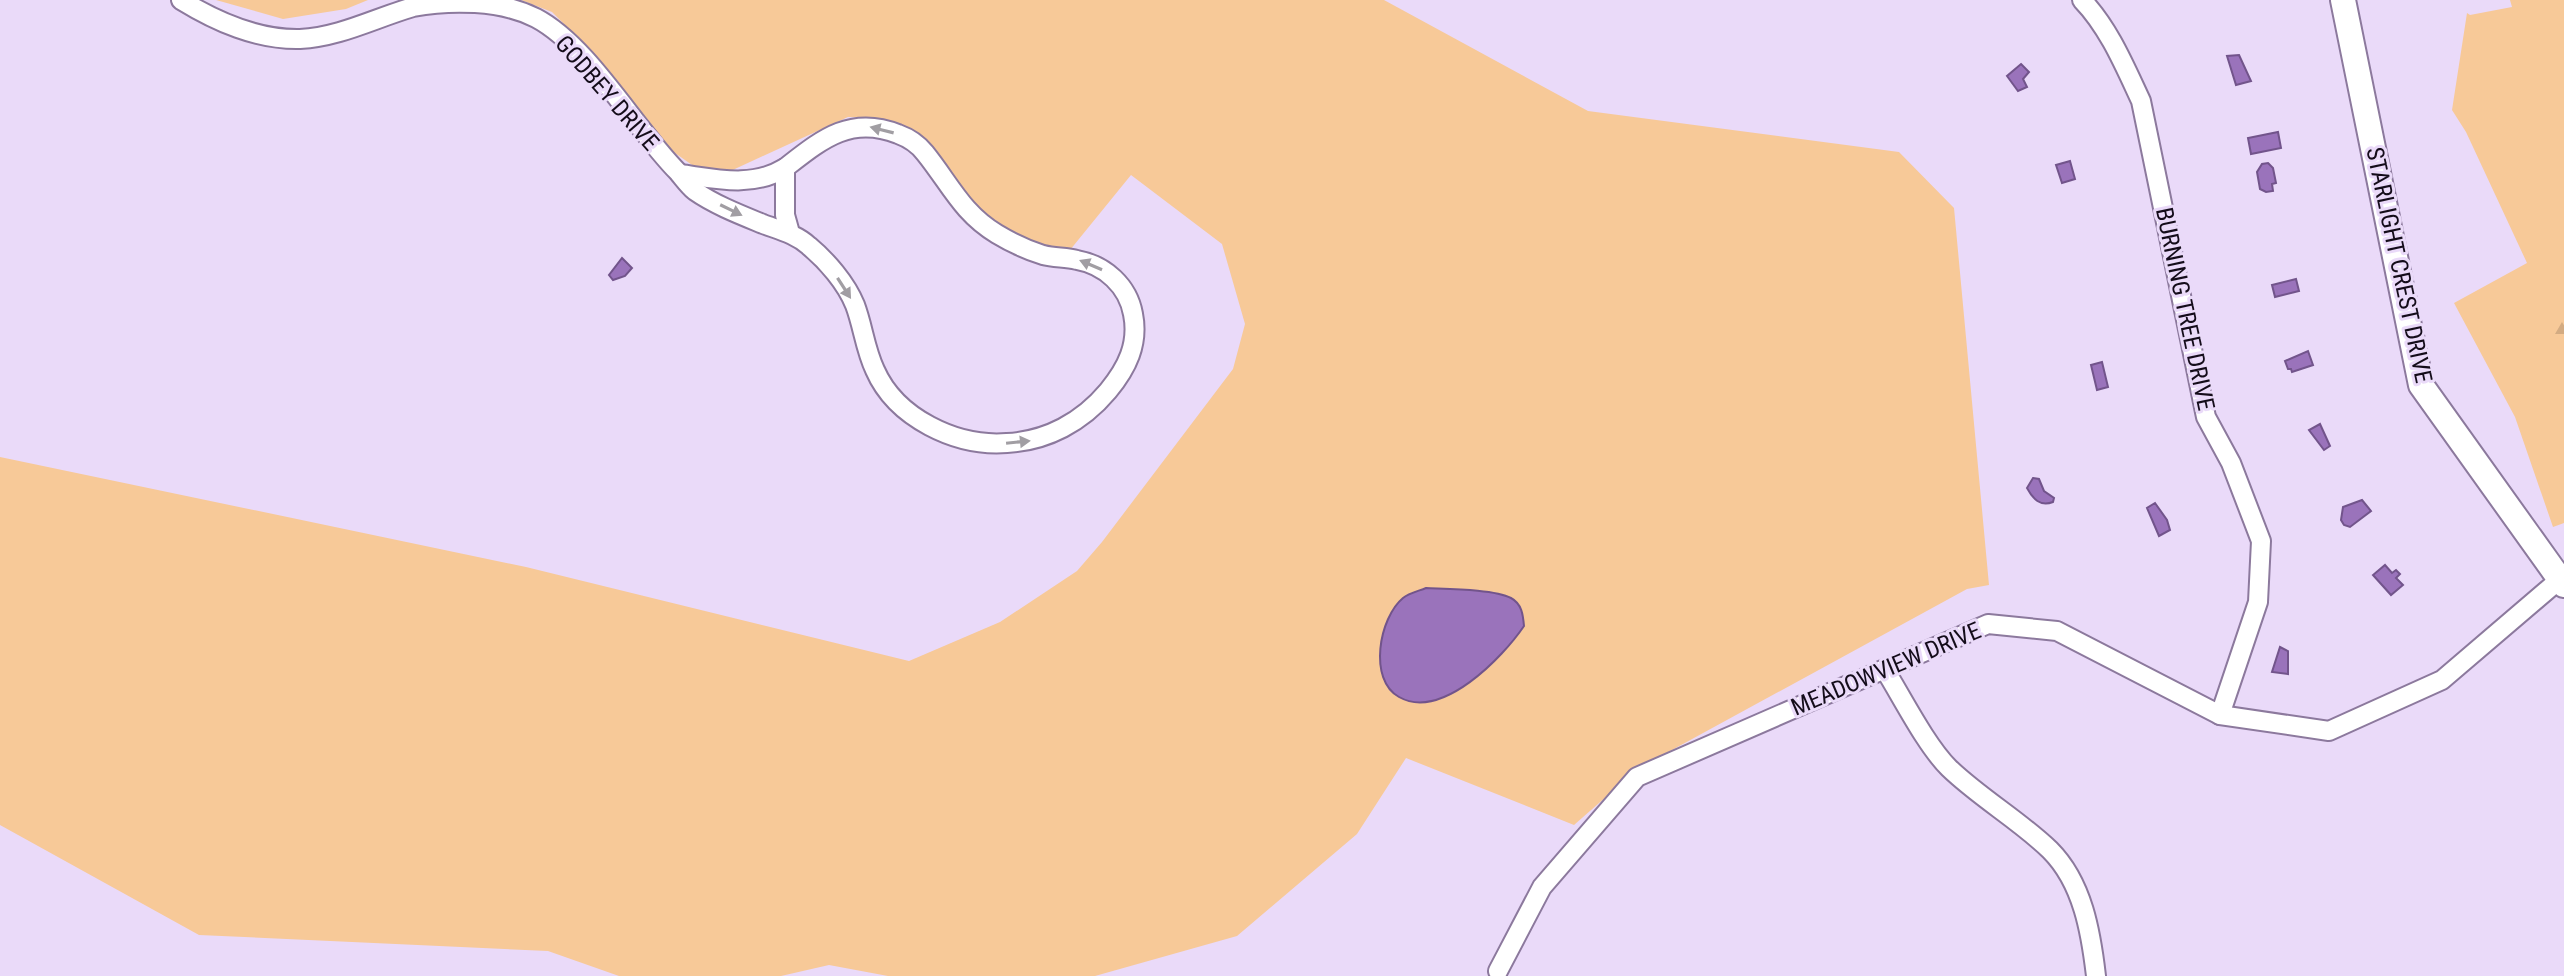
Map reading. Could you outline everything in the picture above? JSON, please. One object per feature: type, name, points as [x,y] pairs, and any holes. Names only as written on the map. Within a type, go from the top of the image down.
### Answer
[{"type":"street","name":"GODBEY DRIVE","points":[[181,0],[230,26],[294,39],[346,32],[431,2],[476,2],[505,7],[536,18],[578,52],[667,163],[698,193],[740,214],[790,233],[808,244],[845,285],[855,305],[875,372],[899,404],[934,429],[958,438],[992,444],[1028,442],[1052,434],[1094,407],[1110,389],[1132,354],[1135,325],[1131,300],[1117,279],[1079,260],[1037,253],[977,221],[953,195],[924,151],[908,138],[870,126],[845,130],[822,140],[770,178],[741,181],[680,174]]},
{"type":"street","name":"BURNING TREE DRIVE","points":[[2082,0],[2093,11],[2120,56],[2141,101],[2206,417],[2231,463],[2261,541],[2258,602],[2220,715]]},
{"type":"street","name":"STARLIGHT CREST DRIVE","points":[[2343,0],[2421,385],[2562,583]]},
{"type":"street","points":[[785,168],[785,215],[790,233]]},
{"type":"street","name":"MEADOWVIEW DRIVE","points":[[1498,971],[1542,887],[1637,777],[1988,624],[2057,631],[2220,715],[2329,731],[2442,680],[2562,583]]},
{"type":"street","points":[[1885,670],[1949,768],[2052,852],[2066,871],[2083,907],[2096,976]]},
{"type":"green space","points":[[216,0],[368,0],[346,9],[283,19]]},
{"type":"green space","points":[[521,0],[1384,0],[1588,111],[1899,152],[1954,208],[1989,585],[1967,589],[1639,768],[1574,825],[1406,758],[1357,834],[1237,936],[1095,976],[888,976],[829,965],[781,976],[619,976],[548,951],[199,935],[0,825],[0,457],[526,567],[909,661],[1000,622],[1077,571],[1233,369],[1245,324],[1222,244],[1131,175],[1070,250],[1030,242],[992,219],[974,205],[930,145],[904,127],[876,118],[848,117],[724,174],[695,167],[672,151],[552,12]]},
{"type":"green space","points":[[2510,0],[2564,0],[2564,523],[2553,527],[2515,417],[2454,303],[2527,263],[2466,132],[2452,110],[2467,13],[2512,7]]},
{"type":"green space","points":[[2564,307],[2564,358],[2548,337]]},
{"type":"shaded area","points":[[2239,55],[2251,81],[2236,85],[2227,56]]},
{"type":"shaded area","points":[[2021,64],[2029,72],[2023,79],[2027,87],[2018,91],[2007,76]]},
{"type":"shaded area","points":[[2278,132],[2281,148],[2251,154],[2248,138]]},
{"type":"shaded area","points":[[2070,161],[2075,179],[2062,183],[2056,165]]},
{"type":"shaded area","points":[[2268,163],[2273,168],[2276,183],[2272,184],[2273,191],[2266,192],[2260,189],[2257,172],[2262,164]]},
{"type":"shaded area","points":[[622,258],[632,268],[625,276],[613,280],[609,275]]},
{"type":"shaded area","points":[[2296,279],[2299,291],[2275,297],[2272,285]]},
{"type":"shaded area","points":[[2308,351],[2313,365],[2292,372],[2288,369],[2285,361]]},
{"type":"shaded area","points":[[2102,362],[2108,387],[2097,390],[2091,365]]},
{"type":"shaded area","points":[[2320,424],[2330,446],[2324,450],[2309,430]]},
{"type":"shaded area","points":[[2033,478],[2039,479],[2044,491],[2054,498],[2053,502],[2041,503],[2032,496],[2027,488]]},
{"type":"shaded area","points":[[2362,500],[2371,511],[2350,527],[2344,525],[2341,520],[2343,507]]},
{"type":"shaded area","points":[[2155,503],[2170,530],[2159,536],[2147,508]]},
{"type":"shaded area","points":[[2385,565],[2392,573],[2396,570],[2400,574],[2396,578],[2403,585],[2391,595],[2373,575]]},
{"type":"shaded area","points":[[1426,588],[1482,591],[1511,598],[1520,607],[1524,626],[1502,654],[1470,682],[1434,700],[1416,702],[1399,697],[1389,689],[1383,677],[1380,649],[1395,607],[1405,596]]},
{"type":"shaded area","points":[[2280,647],[2288,651],[2288,674],[2272,672]]}]
